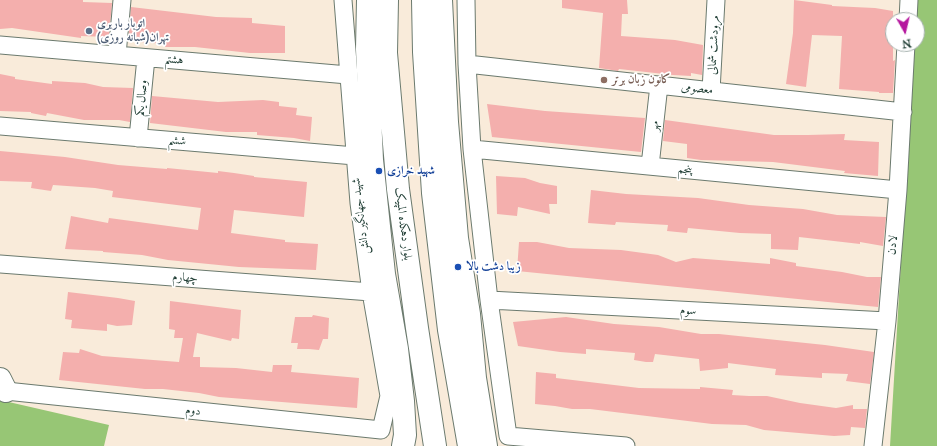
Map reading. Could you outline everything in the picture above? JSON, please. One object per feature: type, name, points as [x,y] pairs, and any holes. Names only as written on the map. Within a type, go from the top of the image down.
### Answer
[{"type":"main road","points":[[368,0],[367,49],[372,160],[384,274],[397,349],[403,401],[405,435],[403,446]]},
{"type":"main road","name":"بلوار دهکده المپیک","points":[[387,0],[386,53],[398,189],[435,446]]},
{"type":"main road","points":[[423,0],[424,52],[433,193],[449,330],[469,446]]},
{"type":"main road","points":[[441,0],[447,122],[457,238],[469,314],[475,378],[486,446]]},
{"type":"street","points":[[117,55],[122,0]]},
{"type":"street","name":"شهید جهانگیر دانش","points":[[343,0],[359,203],[371,292],[389,396],[381,430]]},
{"type":"street","points":[[466,0],[467,64],[472,149],[489,300],[508,436],[626,446]]},
{"type":"street","name":"مرودشت شمالی","points":[[711,91],[716,0]]},
{"type":"street","points":[[908,12],[909,0]]},
{"type":"street","name":"هشتم","points":[[0,45],[348,76]]},
{"type":"street","name":"لادن","points":[[873,446],[887,321],[898,190],[906,52]]},
{"type":"street","name":"وصال یکم","points":[[138,138],[146,58]]},
{"type":"street","name":"معصومی","points":[[467,64],[903,112]]},
{"type":"street","name":"مهر","points":[[650,166],[659,85]]},
{"type":"street","name":"ششم","points":[[0,126],[355,156]]},
{"type":"street","name":"پنجم","points":[[472,149],[898,190]]},
{"type":"street","name":"چهارم","points":[[0,264],[371,292]]},
{"type":"street","name":"سوم","points":[[489,300],[887,321]]},
{"type":"street","name":"دوم","points":[[3,385],[381,430]]},
{"type":"green space","points":[[916,0],[937,0],[937,446],[890,446],[914,52],[925,52],[925,12],[915,12]]},
{"type":"green space","points":[[0,400],[109,425],[104,446],[0,446]]},
{"type":"building","points":[[0,0],[83,0],[83,2],[112,3],[109,37],[81,36],[81,38],[12,28],[0,29]]},
{"type":"building","points":[[562,0],[627,0],[628,14],[622,14],[621,36],[675,40],[703,45],[702,75],[691,73],[691,76],[673,75],[599,68],[603,13],[562,8]]},
{"type":"building","points":[[794,0],[832,6],[875,8],[893,11],[885,12],[885,52],[893,52],[893,61],[895,60],[893,93],[839,89],[842,36],[812,35],[806,87],[786,84],[793,33]]},
{"type":"building","points":[[131,7],[216,17],[252,18],[252,23],[285,26],[285,53],[250,53],[195,47],[165,47],[165,44],[128,41]]},
{"type":"building","points":[[0,74],[15,77],[15,79],[52,84],[52,81],[85,83],[103,87],[133,88],[130,122],[119,120],[84,120],[47,113],[46,116],[31,112],[0,111]]},
{"type":"building","points":[[152,96],[218,102],[263,100],[279,102],[279,106],[297,108],[296,115],[312,117],[310,141],[257,135],[257,132],[226,132],[150,123]]},
{"type":"building","points":[[487,104],[545,111],[645,118],[641,152],[492,137]]},
{"type":"building","points":[[665,120],[774,135],[845,134],[844,140],[879,142],[878,176],[844,173],[845,171],[773,162],[701,160],[687,158],[687,144],[663,141]]},
{"type":"building","points":[[0,151],[65,157],[118,165],[218,173],[218,171],[254,177],[307,182],[304,217],[234,210],[231,233],[285,240],[285,242],[318,244],[316,270],[239,267],[168,260],[142,255],[65,249],[71,216],[108,223],[109,218],[198,230],[201,208],[112,197],[113,191],[95,188],[53,185],[51,191],[31,188],[32,182],[0,181]]},
{"type":"building","points":[[496,176],[525,178],[540,183],[557,186],[557,204],[549,204],[550,214],[518,207],[517,216],[497,214]]},
{"type":"building","points":[[591,190],[626,194],[698,198],[749,205],[803,209],[837,215],[886,217],[883,246],[860,242],[860,244],[799,237],[798,250],[771,249],[771,234],[740,233],[688,228],[687,233],[667,231],[668,225],[616,222],[615,225],[588,223]]},
{"type":"building","points":[[519,242],[537,242],[569,248],[621,250],[658,255],[676,262],[693,258],[770,264],[770,258],[796,263],[796,266],[867,277],[881,277],[878,307],[517,271]]},
{"type":"building","points":[[68,292],[135,301],[132,325],[117,326],[107,324],[107,331],[71,328],[72,320],[65,319]]},
{"type":"building","points":[[170,301],[241,310],[239,339],[232,338],[231,341],[197,333],[193,357],[200,357],[200,367],[236,368],[272,372],[273,365],[292,365],[291,372],[359,378],[357,408],[219,397],[163,389],[145,389],[59,380],[63,352],[79,353],[80,349],[102,356],[179,362],[183,338],[174,338],[175,330],[169,329]]},
{"type":"building","points":[[313,315],[329,318],[328,339],[323,339],[319,350],[297,349],[298,343],[291,343],[295,317],[312,317]]},
{"type":"building","points":[[566,317],[614,324],[659,327],[701,334],[719,334],[825,345],[874,352],[870,384],[846,381],[848,374],[822,373],[822,378],[775,375],[776,369],[728,363],[728,368],[700,371],[699,359],[655,354],[653,362],[646,362],[634,360],[635,353],[586,349],[586,354],[518,346],[513,322]]},
{"type":"building","points":[[536,372],[556,374],[556,378],[639,388],[700,389],[700,387],[733,390],[732,395],[767,396],[800,403],[836,408],[853,405],[853,409],[867,409],[865,428],[851,427],[850,435],[834,436],[764,430],[746,425],[712,424],[590,409],[572,409],[535,404]]},
{"type":"place","name":"اتوبار باربری تهران(شبانه روزی)","points":[[89,31]]},
{"type":"place","name":"کانون زبان برتر","points":[[604,80]]},
{"type":"place","name":"شهید خرازی","points":[[379,171]]},
{"type":"place","name":"زیبا دشت بالا","points":[[458,267]]}]
